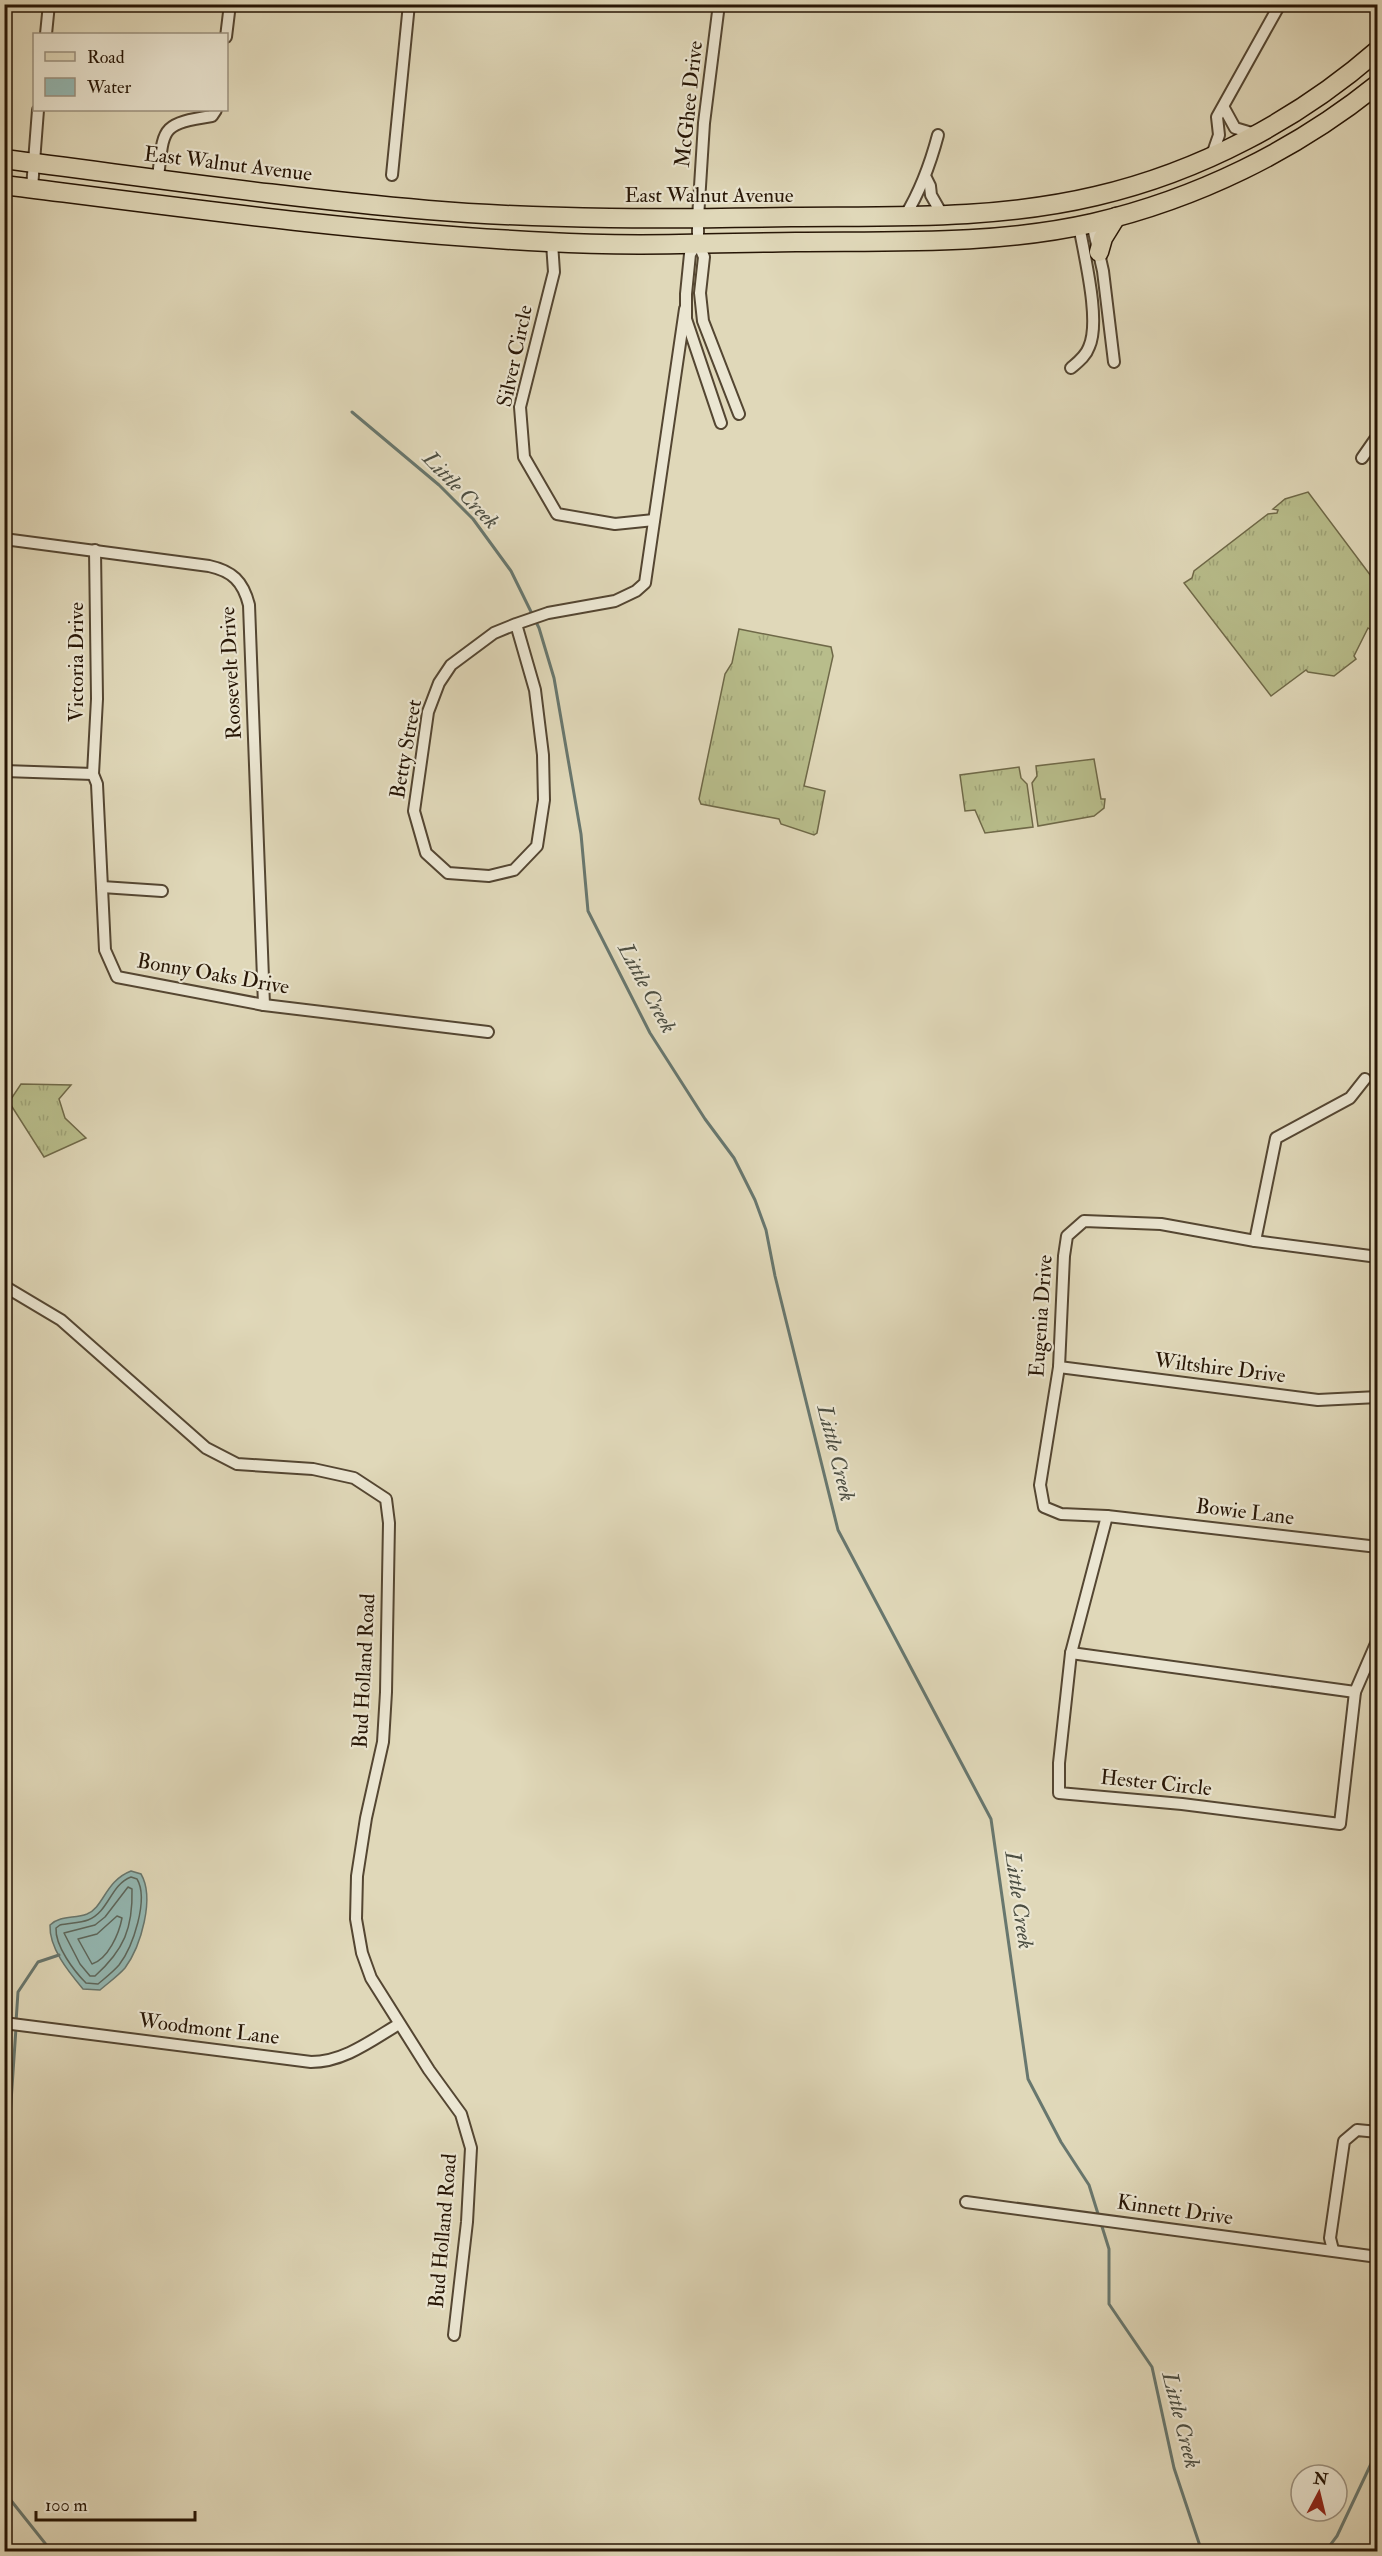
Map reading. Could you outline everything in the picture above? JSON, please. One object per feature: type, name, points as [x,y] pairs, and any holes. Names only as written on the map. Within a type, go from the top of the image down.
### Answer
[{"type":"main road","name":"East Walnut Avenue","points":[[4,159],[429,210],[526,216],[698,218],[943,216],[999,213],[1097,196],[1149,181],[1212,155],[1255,134],[1322,94],[1377,51]]},
{"type":"main road","points":[[4,185],[409,233],[552,243],[1000,238],[1116,217],[1183,195],[1262,160],[1313,131],[1377,84]]},
{"type":"main road","points":[[1099,252],[1108,227],[1116,217]]},
{"type":"street","points":[[46,33],[49,4]]},
{"type":"street","points":[[226,33],[230,4]]},
{"type":"street","points":[[392,175],[409,4]]},
{"type":"street","name":"McGhee Drive","points":[[698,243],[704,123],[719,4]]},
{"type":"street","points":[[1212,155],[1219,135],[1217,117],[1280,4]]},
{"type":"street","points":[[1224,108],[1235,128],[1255,134]]},
{"type":"street","points":[[32,188],[38,111]]},
{"type":"street","points":[[158,177],[163,136],[169,128],[177,122],[212,116],[215,111]]},
{"type":"street","points":[[905,216],[920,184],[926,178],[938,135]]},
{"type":"street","points":[[926,178],[931,195],[943,216]]},
{"type":"street","points":[[1085,224],[1099,252],[1114,362]]},
{"type":"street","points":[[1071,368],[1084,356],[1090,346],[1093,327],[1085,224]]},
{"type":"street","name":"Silver Circle","points":[[552,243],[554,272],[520,407],[524,457],[557,514],[615,524],[654,520]]},
{"type":"street","points":[[698,243],[704,257],[700,293],[703,321],[739,414]]},
{"type":"street","name":"Betty Street","points":[[516,624],[535,690],[543,755],[544,800],[537,846],[514,870],[489,876],[448,873],[426,853],[414,811],[428,712],[439,683],[451,665],[494,633],[516,624],[548,613],[615,601],[636,591],[645,583],[685,309],[690,254],[698,243]]},
{"type":"street","points":[[685,309],[686,319],[721,423]]},
{"type":"street","points":[[1362,458],[1377,435]]},
{"type":"street","name":"Roosevelt Drive","points":[[4,539],[226,570],[238,578],[245,592],[250,627],[264,1005]]},
{"type":"street","name":"Victoria Drive","points":[[93,774],[97,699],[95,550]]},
{"type":"street","points":[[4,771],[93,774]]},
{"type":"street","name":"Bonny Oaks Drive","points":[[93,774],[97,784],[105,950],[117,977],[264,1005],[488,1032]]},
{"type":"street","points":[[102,887],[162,891]]},
{"type":"street","points":[[1255,1241],[1276,1138],[1350,1098],[1365,1079]]},
{"type":"street","name":"Eugenia Drive","points":[[1107,1516],[1061,1514],[1044,1507],[1040,1485],[1059,1367],[1064,1256],[1068,1236],[1084,1221],[1161,1224],[1255,1241],[1377,1257]]},
{"type":"street","name":"Bud Holland Road","points":[[4,1286],[61,1320],[206,1448],[218,1456],[237,1464],[313,1469],[354,1478],[386,1498],[389,1523],[383,1742],[366,1818],[357,1876],[356,1919],[362,1953],[371,1978],[429,2070],[461,2114],[471,2148],[467,2222],[454,2335]]},
{"type":"street","name":"Wiltshire Drive","points":[[1059,1367],[1318,1400],[1377,1397]]},
{"type":"street","name":"Bowie Lane","points":[[1107,1516],[1377,1547]]},
{"type":"street","name":"Hester Circle","points":[[1107,1516],[1071,1653],[1059,1763],[1059,1793],[1182,1804],[1340,1824],[1355,1692],[1377,1639]]},
{"type":"street","points":[[1071,1653],[1355,1692]]},
{"type":"street","name":"Woodmont Lane","points":[[4,2022],[311,2062],[337,2059],[399,2024]]},
{"type":"street","points":[[1333,2250],[1330,2238],[1344,2141],[1357,2130],[1377,2132]]},
{"type":"street","name":"Kinnett Drive","points":[[966,2202],[1377,2257]]},
{"type":"green space","points":[[1308,492],[1377,584],[1377,619],[1371,630],[1368,628],[1354,656],[1356,659],[1334,676],[1306,670],[1271,696],[1184,583],[1192,578],[1194,571],[1268,514],[1277,513],[1278,510],[1273,509],[1285,499]]},
{"type":"green space","points":[[739,629],[831,647],[833,656],[804,786],[825,791],[817,833],[814,835],[781,824],[779,819],[701,804],[699,799],[725,674],[732,663]]},
{"type":"green space","points":[[1094,759],[1101,799],[1105,799],[1104,808],[1094,816],[1038,826],[1032,783],[1037,776],[1036,766]]},
{"type":"green space","points":[[1019,767],[1021,778],[1027,784],[1033,827],[985,833],[975,810],[965,811],[960,775]]},
{"type":"green space","points":[[21,1084],[71,1085],[59,1099],[65,1118],[86,1138],[44,1157],[9,1102]]},
{"type":"water","points":[[131,1871],[141,1874],[147,1896],[141,1935],[131,1959],[116,1977],[100,1990],[83,1989],[56,1951],[50,1925],[63,1918],[93,1911],[110,1887],[122,1875]]},
{"type":"waterway","name":"Little Creek","points":[[352,412],[439,485],[473,519],[511,571],[539,628],[554,678],[581,834],[588,911],[650,1033],[705,1119],[734,1158],[755,1200],[766,1230],[775,1276],[838,1530],[991,1819],[1028,2079],[1061,2142],[1089,2185],[1109,2249],[1109,2304],[1152,2367],[1174,2468],[1202,2552]]},
{"type":"waterway","points":[[16,2022],[18,1992],[38,1962],[59,1955]]},
{"type":"waterway","points":[[4,2205],[16,2028]]},
{"type":"waterway","points":[[1325,2552],[1337,2536],[1378,2449]]},
{"type":"waterway","points":[[4,2463],[9,2498],[52,2552]]}]
